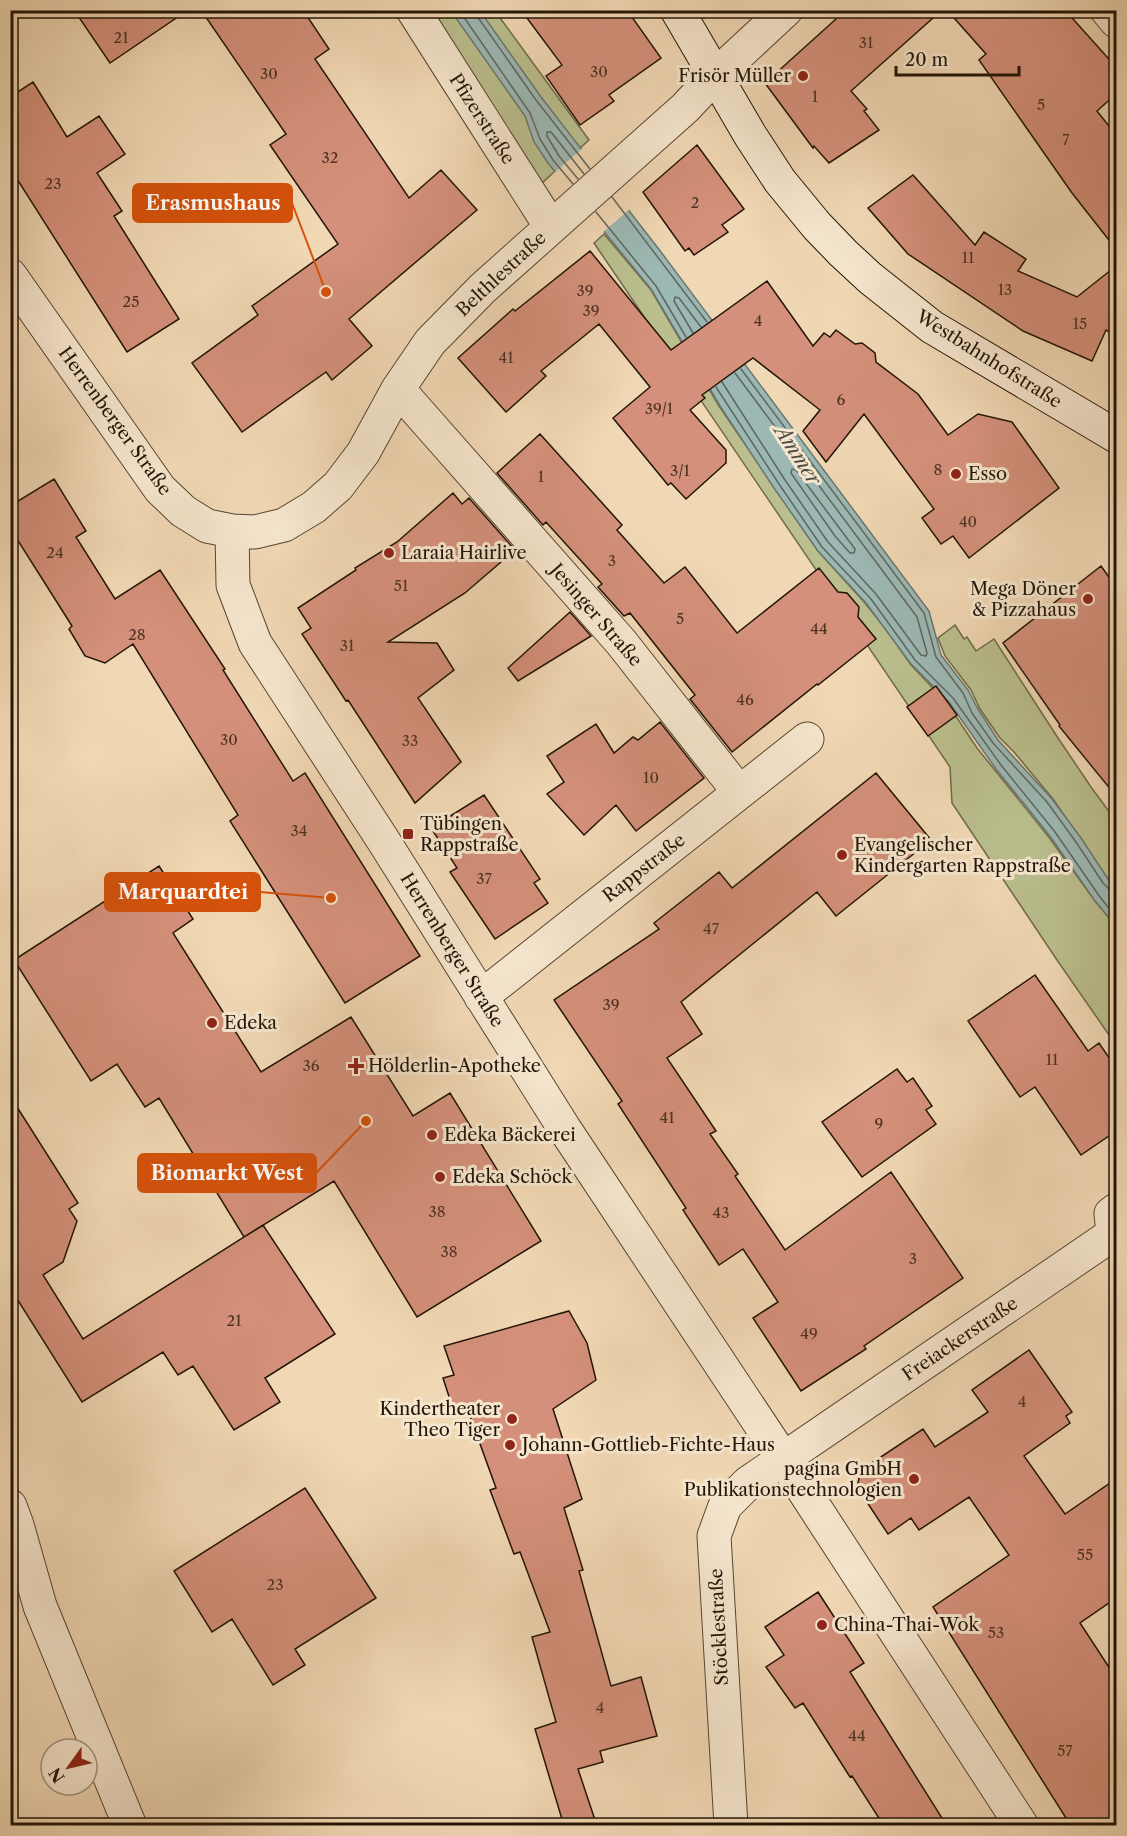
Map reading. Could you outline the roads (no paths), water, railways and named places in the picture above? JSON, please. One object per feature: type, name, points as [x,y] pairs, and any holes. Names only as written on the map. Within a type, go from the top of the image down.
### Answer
[{"type":"street","name":"Pfizerstraße","points":[[413,10],[560,219]]},
{"type":"street","name":"Westbahnhofstraße","points":[[677,10],[750,135],[780,181],[817,226],[870,278],[932,327],[1116,436]]},
{"type":"street","name":"Belthlestraße","points":[[232,531],[255,532],[284,525],[314,507],[338,486],[363,453],[398,389],[430,342],[483,288],[685,108],[716,75],[786,10]]},
{"type":"street","points":[[1107,10],[1116,21]]},
{"type":"street","name":"Herrenberger Straße","points":[[10,275],[160,489],[183,511],[207,526],[232,531],[233,585],[255,643],[390,849],[574,1144],[1022,1826]]},
{"type":"street","name":"Jesinger Straße","points":[[398,389],[621,642],[740,792]]},
{"type":"street","name":"Rappstraße","points":[[481,997],[807,739]]},
{"type":"street","name":"Freiackerstraße","points":[[783,1460],[1113,1234],[1111,1214],[1116,1210]]},
{"type":"street","name":"Stöcklestraße","points":[[731,1826],[714,1536],[725,1506],[748,1483],[783,1460]]},
{"type":"street","points":[[10,1506],[40,1606],[130,1826]]},
{"type":"water","name":"Ammer","points":[[451,11],[480,11],[541,97],[661,252],[929,611],[941,655],[968,690],[998,740],[1052,799],[1116,888],[1116,926],[1095,901],[1050,836],[996,769],[949,702],[911,664],[866,603],[818,551],[720,406],[651,289],[548,163],[534,142],[525,116]]},
{"type":"place","name":"Frisör Müller","points":[[803,76]]},
{"type":"place","name":"Erasmushaus","points":[[326,292]]},
{"type":"place","name":"Esso","points":[[956,474]]},
{"type":"place","name":"Laraia Hairlive","points":[[389,553]]},
{"type":"place","name":"Mega Döner & Pizzahaus","points":[[1088,599]]},
{"type":"place","name":"Tübingen Rappstraße","points":[[408,834]]},
{"type":"place","name":"Evangelischer Kindergarten Rappstraße","points":[[842,855]]},
{"type":"place","name":"Marquardtei","points":[[331,898]]},
{"type":"place","name":"Edeka","points":[[212,1023]]},
{"type":"place","name":"Hölderlin-Apotheke","points":[[356,1066]]},
{"type":"place","name":"Biomarkt West","points":[[366,1121]]},
{"type":"place","name":"Edeka Bäckerei","points":[[432,1135]]},
{"type":"place","name":"Edeka Schöck","points":[[440,1177]]},
{"type":"place","name":"Kindertheater Theo Tiger","points":[[512,1419]]},
{"type":"place","name":"Johann-Gottlieb-Fichte-Haus","points":[[510,1445]]},
{"type":"place","name":"pagina GmbH Publikationstechnologien","points":[[914,1479]]},
{"type":"place","name":"China-Thai-Wok","points":[[822,1625]]}]
